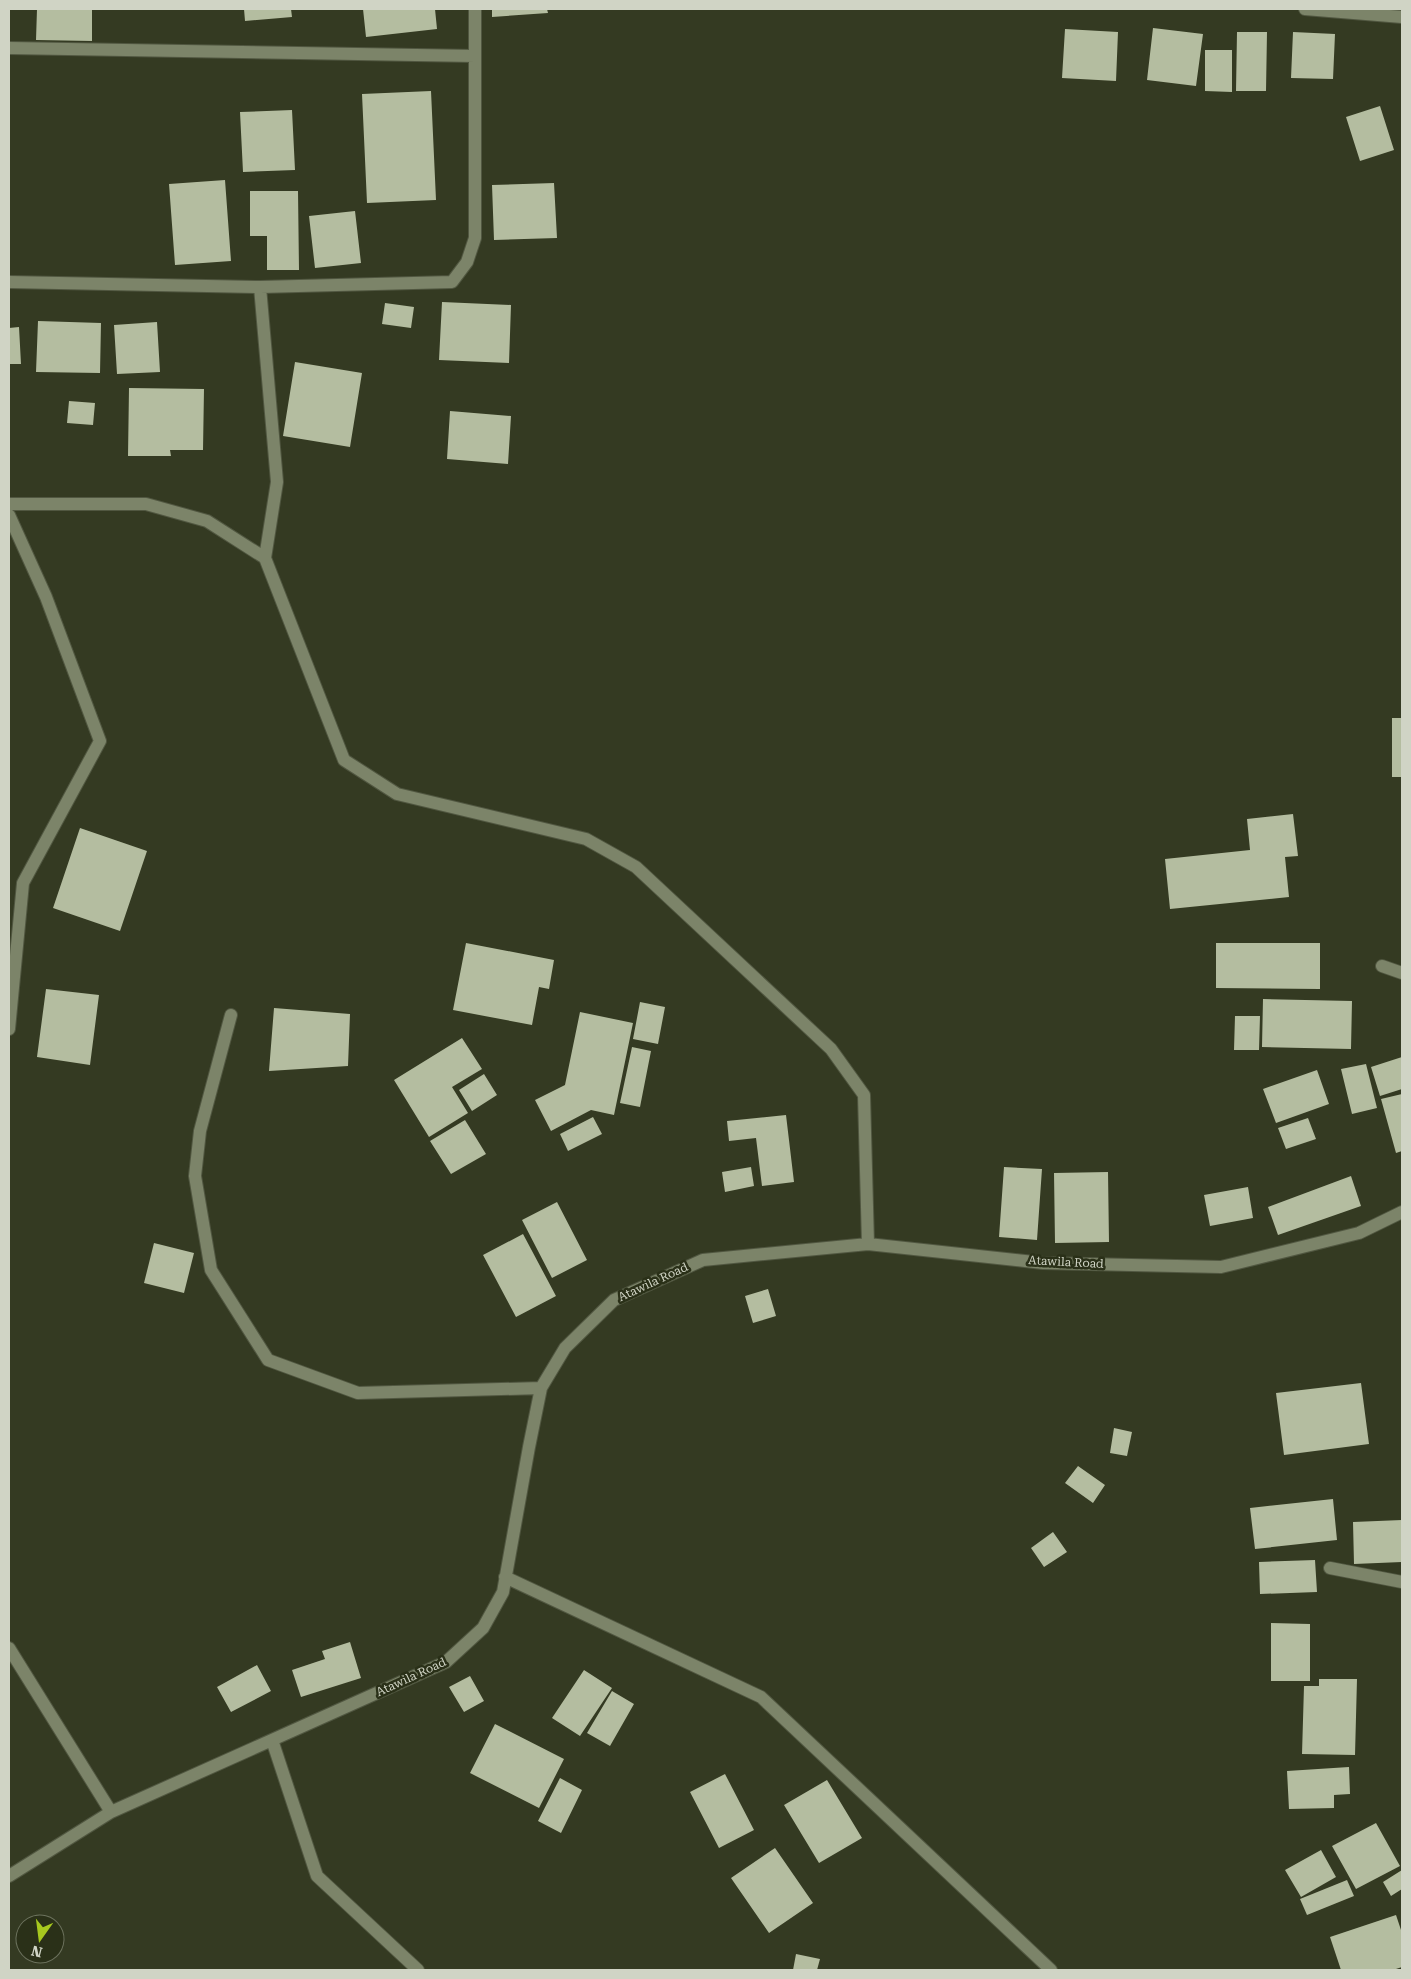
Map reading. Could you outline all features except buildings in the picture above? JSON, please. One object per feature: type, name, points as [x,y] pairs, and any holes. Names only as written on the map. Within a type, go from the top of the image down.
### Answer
[{"type":"street","points":[[9,282],[260,287],[452,282],[467,262],[475,238],[475,9]]},
{"type":"street","points":[[1306,9],[1402,17]]},
{"type":"street","points":[[9,48],[475,56]]},
{"type":"street","points":[[260,287],[277,482],[265,558],[344,760],[397,794],[586,839],[636,867],[832,1049],[864,1095],[868,1244]]},
{"type":"street","points":[[9,504],[146,504],[207,521],[265,558]]},
{"type":"street","points":[[9,515],[46,597],[100,741],[23,883],[9,1029]]},
{"type":"street","points":[[1382,966],[1402,972]]},
{"type":"street","points":[[231,1015],[200,1131],[195,1176],[212,1270],[268,1360],[358,1393],[542,1388]]},
{"type":"street","name":"Atawila Road","points":[[9,1876],[112,1812],[446,1662],[483,1628],[503,1592],[529,1447],[542,1388],[565,1348],[614,1300],[702,1260],[868,1244],[1043,1262],[1221,1267],[1359,1233],[1402,1212]]},
{"type":"street","points":[[1330,1568],[1402,1582]]},
{"type":"street","points":[[505,1577],[761,1697],[1051,1970]]},
{"type":"street","points":[[9,1648],[112,1812]]},
{"type":"street","points":[[272,1740],[317,1876],[418,1970]]}]
